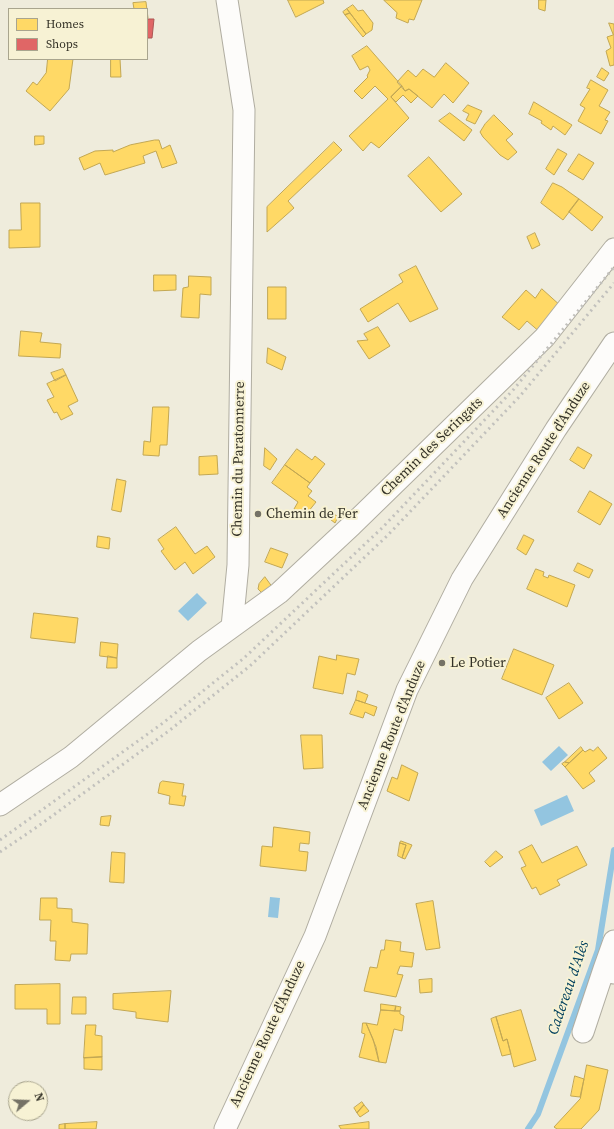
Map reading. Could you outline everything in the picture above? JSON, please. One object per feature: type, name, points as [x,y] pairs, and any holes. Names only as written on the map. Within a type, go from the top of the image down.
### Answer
[{"type":"street","name":"Chemin du Paratonnerre","points":[[226,0],[244,110],[238,565],[232,627]]},
{"type":"street","name":"Chemin des Seringats","points":[[232,627],[279,593],[352,525],[545,337],[614,249]]},
{"type":"street","name":"Ancienne Route d'Anduze","points":[[225,1129],[314,936],[407,690],[462,579],[556,429],[614,343]]},
{"type":"street","points":[[0,805],[71,757],[199,651],[232,627]]},
{"type":"street","points":[[583,1032],[609,971],[614,941]]},
{"type":"water","points":[[197,593],[207,603],[188,621],[178,611]]},
{"type":"water","points":[[559,746],[568,755],[551,771],[542,762]]},
{"type":"water","points":[[567,795],[574,811],[541,826],[534,810]]},
{"type":"water","points":[[270,897],[280,898],[278,918],[268,917]]},
{"type":"building: Homes","points":[[288,0],[323,0],[324,3],[296,17]]},
{"type":"building: Homes","points":[[384,0],[422,0],[414,20],[409,19],[408,23],[396,18],[397,13]]},
{"type":"building: Homes","points":[[539,0],[546,0],[545,11],[539,9]]},
{"type":"building: Homes","points":[[146,2],[147,8],[134,8],[133,3]]},
{"type":"building: Homes","points":[[353,5],[358,11],[363,10],[373,23],[372,30],[366,34],[347,9]]},
{"type":"building: Homes","points":[[347,9],[350,13],[345,15],[343,12]]},
{"type":"building: Homes","points":[[350,13],[366,34],[363,37],[345,15]]},
{"type":"building: Homes","points":[[609,23],[614,24],[614,65],[610,66],[606,51],[611,48],[607,37],[613,35]]},
{"type":"building: Homes","points":[[367,46],[402,86],[391,97],[409,118],[379,148],[371,142],[363,151],[349,136],[388,99],[375,86],[362,99],[354,91],[368,77],[367,76],[370,70],[368,66],[360,70],[352,56]]},
{"type":"building: Homes","points":[[48,60],[73,60],[69,89],[50,111],[26,91],[33,82],[37,85],[46,73]]},
{"type":"building: Homes","points":[[111,60],[120,60],[121,77],[111,77]]},
{"type":"building: Homes","points":[[446,63],[469,83],[453,103],[444,94],[432,108],[409,89],[405,91],[397,82],[408,70],[416,77],[423,69],[434,77]]},
{"type":"building: Homes","points":[[602,68],[609,73],[604,81],[597,77]]},
{"type":"building: Homes","points":[[591,80],[608,90],[599,106],[610,112],[605,120],[608,121],[601,134],[578,121],[585,108],[580,105],[590,89],[587,88]]},
{"type":"building: Homes","points":[[402,86],[405,91],[409,89],[418,96],[411,103],[403,95],[396,102],[391,97]]},
{"type":"building: Homes","points":[[534,102],[572,125],[565,135],[553,126],[551,130],[541,123],[542,121],[529,114]]},
{"type":"building: Homes","points":[[468,105],[482,111],[475,124],[466,120],[469,114],[463,111]]},
{"type":"building: Homes","points":[[450,113],[472,130],[464,141],[439,121]]},
{"type":"building: Homes","points":[[494,115],[513,134],[506,140],[517,152],[508,160],[500,155],[480,132],[485,124]]},
{"type":"building: Homes","points":[[35,136],[44,136],[44,144],[35,145]]},
{"type":"building: Homes","points":[[159,140],[162,149],[170,145],[177,163],[162,168],[156,151],[143,156],[145,163],[105,175],[100,163],[84,170],[79,158],[95,151],[113,150],[113,152],[130,145]]},
{"type":"building: Homes","points":[[334,142],[342,150],[288,201],[294,208],[267,232],[267,207]]},
{"type":"building: Homes","points":[[558,149],[567,154],[554,175],[546,169]]},
{"type":"building: Homes","points":[[579,154],[594,163],[583,180],[568,171]]},
{"type":"building: Homes","points":[[429,157],[462,194],[441,212],[408,176]]},
{"type":"building: Homes","points":[[553,183],[562,187],[579,199],[563,220],[541,203]]},
{"type":"building: Homes","points":[[579,199],[603,217],[592,231],[569,212]]},
{"type":"building: Homes","points":[[21,203],[40,203],[40,247],[9,248],[9,230],[21,230]]},
{"type":"building: Homes","points":[[535,233],[540,245],[532,249],[527,237]]},
{"type":"building: Homes","points":[[416,266],[438,309],[410,322],[398,303],[368,322],[360,309],[403,282],[399,275]]},
{"type":"building: Homes","points":[[154,275],[176,275],[176,290],[154,291]]},
{"type":"building: Homes","points":[[189,276],[211,277],[211,295],[200,294],[199,318],[181,317],[183,288],[188,287]]},
{"type":"building: Homes","points":[[268,287],[286,287],[286,319],[268,319]]},
{"type":"building: Homes","points":[[542,289],[562,307],[541,333],[527,321],[519,330],[502,317],[526,290],[535,298]]},
{"type":"building: Homes","points":[[378,327],[390,346],[369,359],[357,341],[368,340],[364,334]]},
{"type":"building: Homes","points":[[21,331],[42,333],[40,342],[61,344],[60,358],[19,356]]},
{"type":"building: Homes","points":[[268,348],[286,357],[282,370],[267,363]]},
{"type":"building: Homes","points":[[63,369],[66,375],[55,381],[51,373]]},
{"type":"building: Homes","points":[[66,375],[78,401],[68,406],[73,414],[61,420],[57,412],[54,413],[47,400],[54,397],[47,384]]},
{"type":"building: Homes","points":[[153,407],[169,407],[167,445],[160,445],[159,456],[143,455],[144,441],[150,442]]},
{"type":"building: Homes","points":[[578,447],[592,455],[584,469],[570,460]]},
{"type":"building: Homes","points":[[265,448],[277,459],[270,470],[264,466]]},
{"type":"building: Homes","points":[[297,449],[312,460],[315,456],[325,464],[310,483],[285,465]]},
{"type":"building: Homes","points":[[217,456],[218,474],[199,475],[199,457]]},
{"type":"building: Homes","points":[[285,465],[310,483],[307,487],[312,491],[308,496],[316,502],[304,517],[294,509],[298,502],[272,483]]},
{"type":"building: Homes","points":[[117,479],[126,481],[121,512],[112,510]]},
{"type":"building: Homes","points":[[590,491],[612,504],[600,525],[578,512]]},
{"type":"building: Homes","points":[[330,511],[338,517],[335,523],[326,516]]},
{"type":"building: Homes","points":[[176,527],[195,554],[207,546],[215,557],[193,574],[185,562],[175,570],[161,551],[164,549],[158,540]]},
{"type":"building: Homes","points":[[524,535],[534,540],[526,555],[517,549]]},
{"type":"building: Homes","points":[[98,536],[110,538],[109,549],[97,547]]},
{"type":"building: Homes","points":[[271,548],[288,554],[282,568],[265,562]]},
{"type":"building: Homes","points":[[578,563],[593,570],[589,578],[574,571]]},
{"type":"building: Homes","points":[[536,569],[544,572],[543,576],[548,578],[549,575],[575,585],[567,607],[527,589]]},
{"type":"building: Homes","points":[[265,577],[273,588],[265,596],[258,589],[259,584]]},
{"type":"building: Homes","points":[[34,613],[78,618],[75,643],[31,638]]},
{"type":"building: Homes","points":[[101,642],[118,644],[117,658],[100,656]]},
{"type":"building: Homes","points":[[514,649],[554,665],[542,695],[502,679]]},
{"type":"building: Homes","points":[[337,655],[359,659],[355,675],[347,673],[343,694],[313,688],[319,656],[336,660]]},
{"type":"building: Homes","points":[[108,656],[117,658],[117,668],[107,668]]},
{"type":"building: Homes","points":[[569,683],[583,703],[559,719],[546,698]]},
{"type":"building: Homes","points":[[358,691],[368,695],[365,703],[356,700]]},
{"type":"building: Homes","points":[[356,700],[377,707],[374,716],[365,712],[363,718],[350,714]]},
{"type":"building: Homes","points":[[301,735],[322,735],[323,768],[304,769]]},
{"type":"building: Homes","points":[[581,747],[583,750],[569,763],[565,762]]},
{"type":"building: Homes","points":[[598,747],[607,758],[589,773],[595,781],[583,789],[565,767],[583,750],[585,752],[590,749],[593,751]]},
{"type":"building: Homes","points":[[565,762],[569,763],[565,767],[562,764]]},
{"type":"building: Homes","points":[[402,765],[418,773],[409,801],[387,791],[392,777],[397,779]]},
{"type":"building: Homes","points":[[163,781],[184,784],[182,796],[186,796],[184,806],[169,804],[170,796],[158,793],[160,783]]},
{"type":"building: Homes","points":[[111,816],[109,826],[100,825],[101,817]]},
{"type":"building: Homes","points":[[274,827],[310,832],[309,844],[300,843],[299,851],[308,852],[306,871],[260,866],[262,846],[272,847]]},
{"type":"building: Homes","points":[[401,841],[412,845],[405,859],[402,858],[406,845],[400,843]]},
{"type":"building: Homes","points":[[400,843],[406,845],[402,858],[398,856]]},
{"type":"building: Homes","points":[[532,845],[542,863],[577,846],[587,865],[557,880],[560,885],[540,895],[536,887],[532,889],[521,868],[526,866],[519,852]]},
{"type":"building: Homes","points":[[496,851],[503,857],[490,867],[485,862]]},
{"type":"building: Homes","points":[[112,852],[125,853],[124,883],[110,882]]},
{"type":"building: Homes","points":[[41,898],[57,898],[57,908],[72,909],[72,922],[88,924],[87,954],[71,954],[70,961],[55,960],[56,941],[50,941],[51,920],[40,920]]},
{"type":"building: Homes","points":[[433,901],[440,948],[426,950],[416,904]]},
{"type":"building: Homes","points":[[386,940],[401,942],[400,951],[414,953],[412,967],[400,966],[397,974],[403,975],[396,997],[364,991],[370,967],[377,968],[381,950],[384,950]]},
{"type":"building: Homes","points":[[432,979],[432,992],[420,993],[419,980]]},
{"type":"building: Homes","points":[[60,984],[60,1024],[47,1024],[47,1009],[15,1009],[15,985]]},
{"type":"building: Homes","points":[[171,991],[168,1022],[136,1018],[136,1012],[113,1009],[113,994]]},
{"type":"building: Homes","points":[[73,997],[86,997],[86,1014],[72,1014]]},
{"type":"building: Homes","points":[[381,1004],[396,1006],[395,1011],[381,1010]]},
{"type":"building: Homes","points":[[396,1006],[401,1007],[400,1011],[395,1011]]},
{"type":"building: Homes","points":[[381,1010],[400,1011],[400,1014],[404,1016],[402,1031],[394,1029],[386,1063],[379,1062],[376,1047],[366,1023],[377,1025]]},
{"type":"building: Homes","points":[[521,1010],[536,1060],[514,1067],[507,1039],[503,1041],[496,1017]]},
{"type":"building: Homes","points":[[496,1017],[503,1041],[507,1039],[511,1054],[502,1056],[491,1019]]},
{"type":"building: Homes","points":[[363,1023],[366,1023],[373,1039],[379,1062],[359,1057],[365,1034],[362,1033]]},
{"type":"building: Homes","points":[[86,1025],[96,1025],[95,1035],[102,1036],[102,1057],[84,1058]]},
{"type":"building: Homes","points":[[102,1057],[102,1070],[84,1069],[84,1058]]},
{"type":"building: Homes","points":[[587,1065],[608,1070],[599,1110],[581,1129],[557,1129],[554,1127],[580,1099]]},
{"type":"building: Homes","points":[[575,1076],[584,1079],[580,1097],[571,1096]]},
{"type":"building: Homes","points":[[362,1102],[364,1105],[357,1113],[354,1108]]},
{"type":"building: Homes","points":[[364,1105],[369,1111],[360,1117],[357,1113]]},
{"type":"building: Homes","points":[[97,1122],[96,1129],[65,1129],[65,1124]]},
{"type":"building: Homes","points":[[369,1122],[369,1129],[341,1129],[339,1126]]},
{"type":"building: Homes","points":[[65,1124],[65,1129],[59,1129],[59,1125]]},
{"type":"building: Shops","points":[[148,19],[154,19],[152,38],[148,38]]},
{"type":"waterway","name":"Cadereau d'Alès","points":[[528,1129],[538,1114],[598,950],[614,850]]},
{"type":"railway","points":[[0,840],[163,723],[244,658],[382,528],[514,389],[614,267]]},
{"type":"railway","points":[[0,852],[37,827],[170,730],[251,665],[388,535],[520,396],[614,283]]},
{"type":"place","name":"Chemin de Fer","points":[[258,514]]},
{"type":"place","name":"Le Potier","points":[[442,663]]}]
